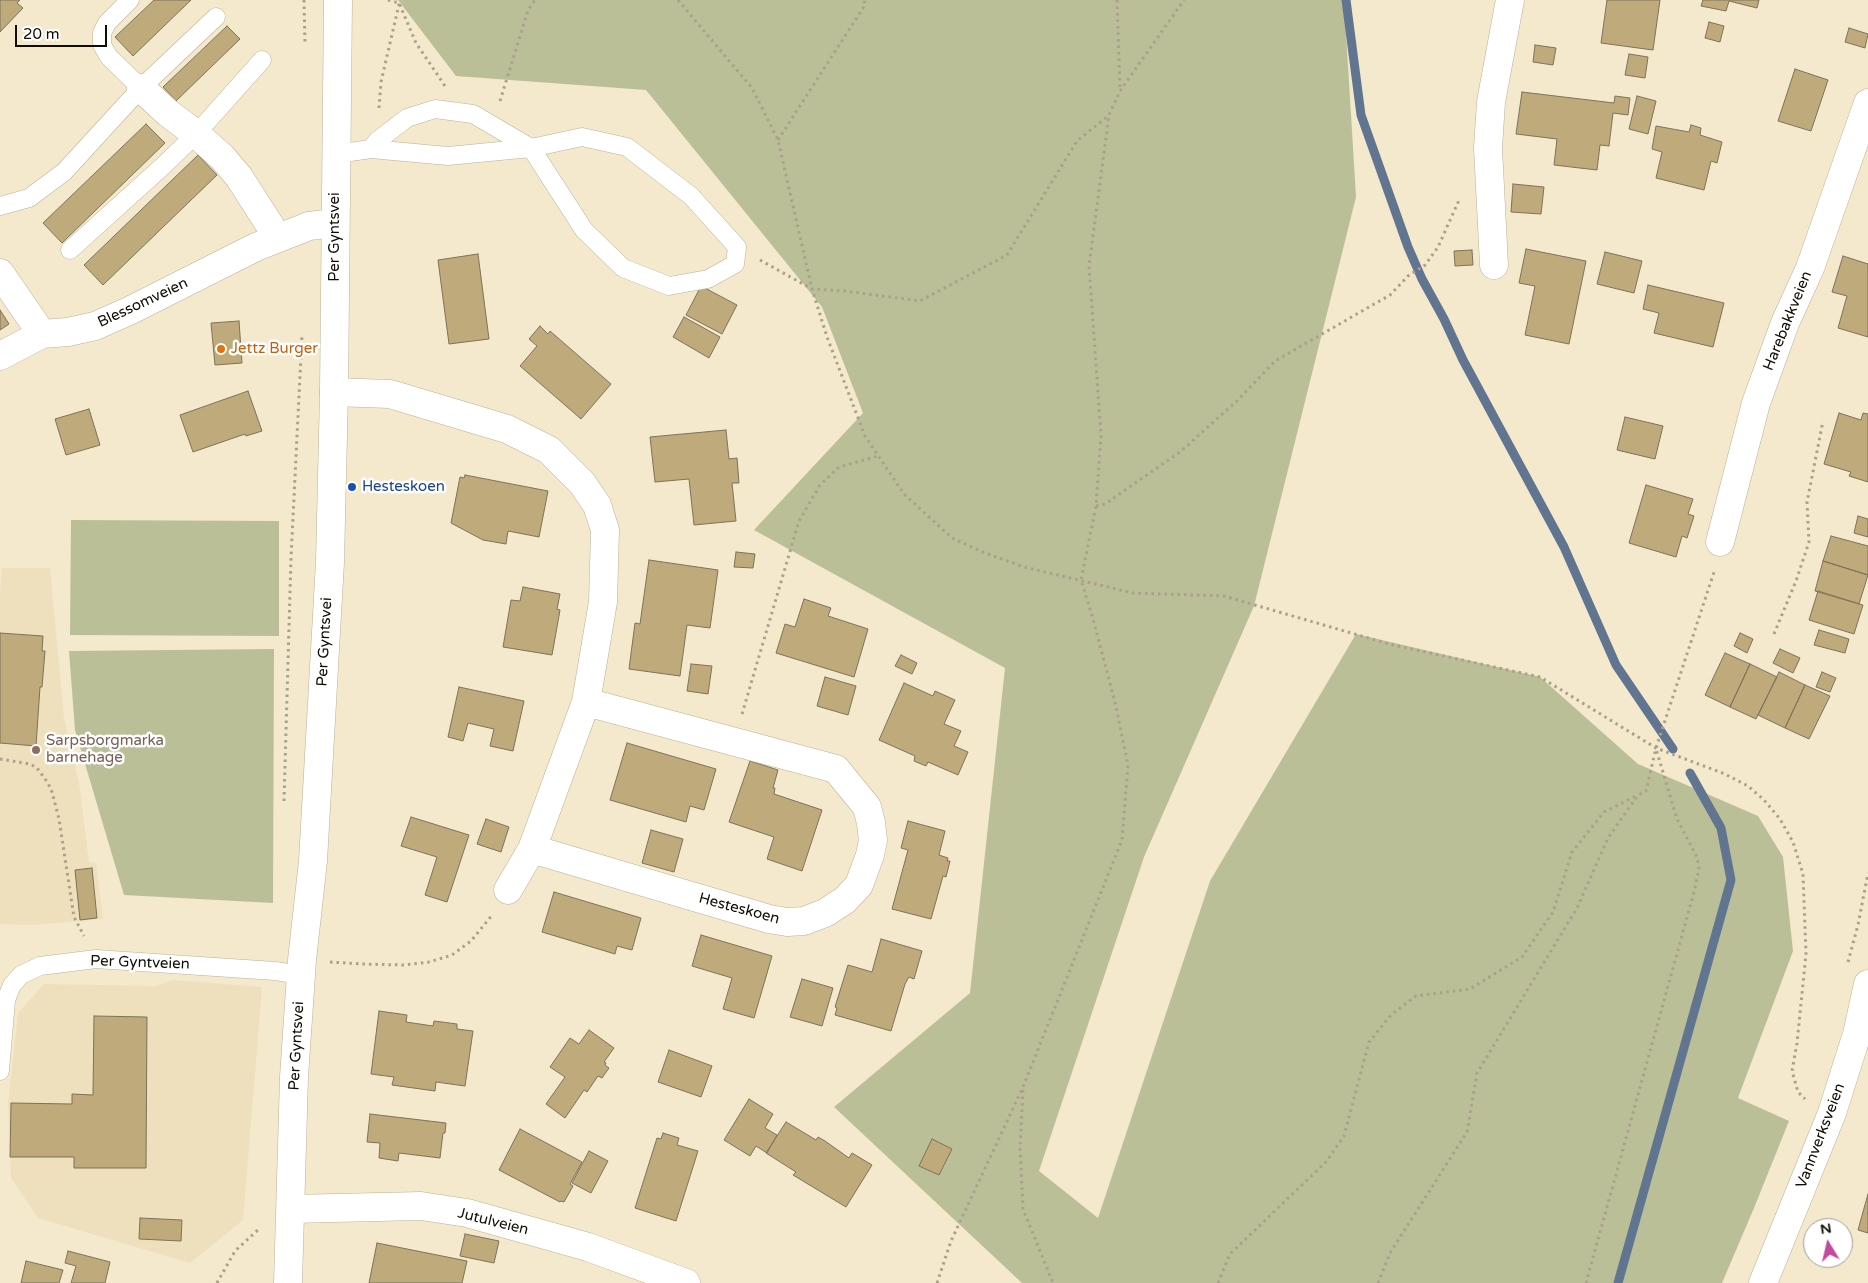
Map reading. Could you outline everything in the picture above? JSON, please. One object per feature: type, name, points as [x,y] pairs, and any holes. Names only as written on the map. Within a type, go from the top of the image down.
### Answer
[{"type":"street","name":"Per Gyntsvei","points":[[288,1283],[294,1077],[302,967],[313,861],[330,571],[338,0]]},
{"type":"street","points":[[1494,265],[1488,148],[1491,102],[1510,0]]},
{"type":"street","points":[[141,88],[168,113],[222,157],[239,177],[278,238]]},
{"type":"street","name":"Harebakkveien","points":[[1720,542],[1756,403],[1785,323],[1810,268],[1868,103]]},
{"type":"street","name":"Blessomveien","points":[[42,334],[68,332],[95,326],[130,311],[256,247],[309,226],[335,223]]},
{"type":"street","points":[[0,273],[42,334],[0,356]]},
{"type":"street","points":[[334,392],[390,394],[507,429],[549,450],[582,483],[597,505],[605,530],[603,602],[586,702],[532,849],[508,890]]},
{"type":"street","name":"Hesteskoen","points":[[532,849],[769,919],[787,922],[804,921],[825,914],[852,893],[866,869],[873,840],[867,807],[836,769],[586,702]]},
{"type":"street","name":"Vannverksveien","points":[[1763,1283],[1862,1035],[1868,984]]},
{"type":"street","name":"Jutulveien","points":[[291,1209],[422,1206],[467,1213],[588,1247],[686,1283]]},
{"type":"lane","points":[[130,0],[107,23],[102,33],[102,45],[109,57],[141,88]]},
{"type":"lane","points":[[0,206],[29,198],[64,172],[141,88],[216,17]]},
{"type":"lane","points":[[70,250],[196,134],[262,60]]},
{"type":"lane","points":[[336,154],[374,145],[448,156],[531,148],[582,137],[628,147],[691,196],[738,247],[735,264],[708,279],[669,286],[623,268],[584,230],[531,148],[473,114],[435,109],[407,118],[374,145]]},
{"type":"lane","name":"Per Gyntveien","points":[[0,1071],[6,1000],[12,986],[21,975],[40,966],[96,959],[275,971],[302,967]]},
{"type":"path","points":[[304,0],[306,47]]},
{"type":"path","points":[[388,0],[400,2]]},
{"type":"path","points":[[492,125],[528,10],[535,0]]},
{"type":"path","points":[[678,0],[752,88],[778,140],[812,289],[827,337],[866,436],[904,494],[952,538],[1024,568],[1133,593],[1224,596],[1389,644],[1540,677],[1656,748],[1725,774],[1748,786],[1764,800],[1780,819],[1793,842],[1802,874],[1806,954],[1797,1043],[1792,1071],[1798,1092],[1810,1106]]},
{"type":"path","points":[[778,140],[865,5],[864,0]]},
{"type":"path","points":[[1118,0],[1120,91]]},
{"type":"path","points":[[937,1283],[951,1241],[1023,1087],[1122,840],[1128,765],[1093,619],[1081,580],[1096,506],[1101,435],[1089,266],[1109,115],[1120,91],[1184,0]]},
{"type":"path","points":[[400,2],[416,42],[440,77],[458,112]]},
{"type":"path","points":[[374,145],[381,82],[400,2]]},
{"type":"path","points":[[738,247],[812,289],[845,291],[920,301],[1007,254],[1077,141],[1109,115]]},
{"type":"path","points":[[1096,506],[1105,504],[1180,452],[1238,401],[1275,361],[1390,295],[1408,276],[1425,265],[1438,247],[1461,195]]},
{"type":"path","points":[[284,811],[291,558],[303,328]]},
{"type":"path","points":[[1774,634],[1796,581],[1809,542],[1806,502],[1823,421]]},
{"type":"path","points":[[734,741],[799,521],[820,485],[839,467],[878,456]]},
{"type":"path","points":[[1218,1283],[1230,1254],[1326,1162],[1344,1136],[1369,1042],[1390,1015],[1416,996],[1470,989],[1522,957],[1553,912],[1572,852],[1604,812],[1646,791],[1656,748],[1714,576],[1720,542]]},
{"type":"path","points":[[1586,1283],[1696,886],[1699,869],[1697,857],[1677,819],[1656,748]]},
{"type":"path","points":[[0,759],[30,764],[37,768],[48,783],[59,819],[74,917],[96,959]]},
{"type":"path","points":[[1378,1283],[1390,1253],[1467,1132],[1477,1073],[1577,908],[1608,838],[1638,795]]},
{"type":"path","points":[[302,967],[362,964],[403,965],[429,962],[452,955],[471,942],[491,917],[508,890]]},
{"type":"path","points":[[1023,1087],[1020,1148],[1023,1209],[1053,1283]]},
{"type":"path","points":[[261,1218],[261,1236]]},
{"type":"path","points":[[217,1283],[235,1251],[261,1228]]},
{"type":"shaded area","name":"Sarpsborgmarka barnehage","points":[[2,568],[50,568],[64,718],[79,782],[89,862],[96,863],[103,919],[32,925],[0,924],[0,596]]},
{"type":"shaded area","points":[[173,980],[262,987],[243,1220],[190,1263],[38,1218],[11,1178],[8,1104],[18,1013],[44,984],[156,986]]},
{"type":"green space","points":[[398,0],[1344,0],[1356,197],[1254,606],[1144,857],[1039,1171],[1098,1218],[1210,881],[1356,634],[1540,677],[1638,764],[1758,816],[1783,857],[1793,951],[1738,1098],[1789,1121],[1722,1283],[1022,1283],[834,1107],[970,993],[1005,668],[754,530],[863,413],[822,307],[646,90],[456,76]]},
{"type":"green space","points":[[71,520],[279,521],[279,636],[70,635]]},
{"type":"green space","points":[[274,649],[273,903],[124,895],[75,730],[69,651]]},
{"type":"building","points":[[0,0],[20,0],[17,3],[23,8],[0,32]]},
{"type":"building","points":[[154,0],[191,0],[133,56],[115,37]]},
{"type":"building","points":[[1607,0],[1660,0],[1653,50],[1601,43]]},
{"type":"building","points":[[1703,0],[1759,0],[1757,8],[1729,1],[1726,11],[1701,6]]},
{"type":"building","points":[[1709,22],[1724,26],[1720,42],[1705,38]]},
{"type":"building","points":[[227,26],[240,39],[176,101],[163,87]]},
{"type":"building","points":[[1849,28],[1868,34],[1865,48],[1845,42]]},
{"type":"building","points":[[1535,45],[1556,48],[1553,65],[1533,62]]},
{"type":"building","points":[[1629,54],[1648,57],[1645,78],[1625,75]]},
{"type":"building","points":[[1795,69],[1828,80],[1811,131],[1778,121]]},
{"type":"building","points":[[1522,92],[1614,103],[1615,96],[1630,98],[1628,115],[1613,113],[1609,146],[1600,145],[1597,170],[1554,165],[1557,139],[1516,134]]},
{"type":"building","points":[[1637,96],[1656,101],[1648,134],[1629,129]]},
{"type":"building","points":[[146,124],[165,143],[62,243],[43,223]]},
{"type":"building","points":[[1691,125],[1701,128],[1700,135],[1722,142],[1717,163],[1711,161],[1704,190],[1656,178],[1662,152],[1652,149],[1656,126],[1689,132]]},
{"type":"building","points":[[198,155],[217,175],[103,285],[84,265]]},
{"type":"building","points":[[1513,184],[1544,187],[1541,214],[1511,212]]},
{"type":"building","points":[[1526,249],[1586,261],[1569,344],[1525,335],[1535,286],[1519,283]]},
{"type":"building","points":[[1472,250],[1473,265],[1455,266],[1454,251]]},
{"type":"building","points":[[1605,252],[1642,261],[1634,293],[1597,284]]},
{"type":"building","points":[[478,254],[489,339],[449,344],[438,260]]},
{"type":"building","points":[[1843,256],[1868,264],[1868,337],[1838,328],[1847,296],[1832,292]]},
{"type":"building","points":[[1648,285],[1724,303],[1713,347],[1654,333],[1659,313],[1643,309]]},
{"type":"building","points":[[701,286],[737,305],[722,334],[686,315]]},
{"type":"building","points":[[0,310],[9,324],[0,330]]},
{"type":"building","points":[[684,317],[720,337],[709,358],[673,337]]},
{"type":"building","points":[[239,321],[242,363],[215,365],[211,323]]},
{"type":"building","points":[[540,326],[548,334],[550,331],[611,384],[581,419],[520,366],[537,346],[529,339]]},
{"type":"building","points":[[248,391],[262,431],[246,436],[245,434],[193,452],[180,415]]},
{"type":"building","points":[[89,409],[100,445],[66,455],[55,419]]},
{"type":"building","points":[[1839,413],[1861,420],[1863,413],[1868,414],[1868,482],[1849,476],[1851,472],[1824,464]]},
{"type":"building","points":[[1625,417],[1663,426],[1655,459],[1617,450]]},
{"type":"building","points":[[726,430],[729,459],[737,458],[739,483],[732,483],[736,521],[694,525],[689,479],[655,482],[650,437]]},
{"type":"building","points":[[465,475],[548,491],[539,537],[508,531],[506,544],[483,540],[451,523],[460,477],[464,478]]},
{"type":"building","points":[[1646,485],[1693,499],[1688,514],[1694,516],[1687,538],[1682,536],[1676,557],[1629,543]]},
{"type":"building","points":[[1858,516],[1868,519],[1868,537],[1854,533]]},
{"type":"building","points":[[1831,536],[1868,546],[1868,575],[1823,561]]},
{"type":"building","points":[[736,552],[755,554],[753,568],[734,567]]},
{"type":"building","points":[[649,560],[718,570],[710,628],[687,625],[680,676],[629,669],[635,623],[640,624]]},
{"type":"building","points":[[1823,561],[1868,575],[1859,604],[1815,591]]},
{"type":"building","points":[[523,587],[560,594],[557,609],[560,610],[552,655],[503,647],[511,600],[520,601]]},
{"type":"building","points":[[1818,591],[1863,605],[1854,634],[1809,620]]},
{"type":"building","points":[[804,599],[831,608],[828,616],[868,629],[854,677],[776,653],[785,624],[795,627]]},
{"type":"building","points":[[1819,630],[1849,639],[1845,653],[1814,645]]},
{"type":"building","points":[[0,633],[43,636],[42,651],[45,651],[42,687],[40,687],[36,746],[0,743]]},
{"type":"building","points":[[1740,633],[1753,639],[1747,653],[1734,646]]},
{"type":"building","points":[[1780,649],[1800,658],[1793,673],[1773,663]]},
{"type":"building","points":[[1725,653],[1750,664],[1730,707],[1705,695]]},
{"type":"building","points":[[901,655],[917,663],[912,674],[895,666]]},
{"type":"building","points":[[691,664],[712,666],[708,694],[687,691]]},
{"type":"building","points":[[1750,664],[1777,677],[1756,719],[1730,707]]},
{"type":"building","points":[[1779,672],[1805,685],[1785,728],[1758,715]]},
{"type":"building","points":[[1822,672],[1836,678],[1830,692],[1816,687]]},
{"type":"building","points":[[825,677],[856,686],[848,715],[817,706]]},
{"type":"building","points":[[904,683],[933,696],[935,691],[955,700],[944,724],[961,731],[954,746],[968,752],[958,775],[928,762],[926,766],[914,761],[915,756],[879,740]]},
{"type":"building","points":[[1805,685],[1830,696],[1809,739],[1785,728]]},
{"type":"building","points":[[459,687],[524,701],[513,751],[490,746],[494,729],[468,723],[463,741],[448,737]]},
{"type":"building","points":[[627,743],[716,769],[704,810],[690,806],[686,822],[610,800]]},
{"type":"building","points":[[750,761],[778,770],[773,788],[775,788],[774,794],[822,810],[802,871],[767,859],[774,837],[729,822]]},
{"type":"building","points":[[411,817],[469,835],[447,902],[425,895],[437,857],[401,846]]},
{"type":"building","points":[[486,819],[509,827],[501,852],[477,844]]},
{"type":"building","points":[[908,821],[945,831],[939,855],[948,858],[947,861],[950,861],[946,877],[943,876],[931,919],[892,909],[908,850],[901,848]]},
{"type":"building","points":[[651,830],[683,839],[674,872],[642,863]]},
{"type":"building","points":[[92,868],[97,918],[80,920],[75,870]]},
{"type":"building","points":[[554,892],[641,918],[632,950],[617,946],[615,954],[542,932]]},
{"type":"building","points":[[701,935],[772,956],[754,1018],[723,1009],[732,978],[692,966]]},
{"type":"building","points":[[881,939],[922,951],[914,979],[909,977],[905,984],[891,1031],[835,1015],[837,1008],[835,1007],[848,965],[872,972]]},
{"type":"building","points":[[802,979],[833,988],[822,1026],[790,1017]]},
{"type":"building","points":[[379,1011],[407,1015],[406,1022],[433,1026],[434,1021],[457,1024],[457,1029],[473,1031],[465,1086],[436,1082],[435,1091],[392,1085],[394,1077],[371,1074]]},
{"type":"building","points":[[94,1016],[147,1017],[146,1168],[74,1168],[74,1157],[10,1157],[11,1103],[72,1104],[72,1094],[93,1095]]},
{"type":"building","points":[[589,1030],[614,1048],[604,1062],[609,1068],[602,1078],[598,1076],[587,1092],[584,1090],[565,1118],[546,1104],[565,1077],[550,1067],[570,1038],[579,1044]]},
{"type":"building","points":[[669,1050],[712,1066],[701,1097],[658,1082]]},
{"type":"building","points":[[749,1099],[773,1114],[765,1128],[777,1135],[767,1153],[756,1146],[750,1156],[724,1140]]},
{"type":"building","points":[[370,1114],[446,1123],[440,1158],[399,1153],[398,1161],[379,1158],[380,1143],[367,1142]]},
{"type":"building","points":[[786,1122],[816,1140],[818,1137],[825,1141],[849,1158],[852,1153],[872,1165],[846,1207],[793,1175],[796,1172],[766,1153]]},
{"type":"building","points":[[520,1129],[582,1162],[570,1184],[573,1186],[564,1202],[560,1202],[499,1170]]},
{"type":"building","points":[[663,1133],[679,1138],[677,1145],[698,1151],[676,1221],[635,1208],[657,1138],[661,1139]]},
{"type":"building","points":[[932,1139],[952,1149],[939,1175],[919,1166]]},
{"type":"building","points":[[589,1151],[608,1161],[591,1193],[572,1183]]},
{"type":"building","points":[[1868,1194],[1868,1233],[1858,1230]]},
{"type":"building","points":[[140,1218],[182,1220],[181,1241],[139,1239]]},
{"type":"building","points":[[465,1234],[499,1241],[494,1263],[460,1256]]},
{"type":"building","points":[[377,1243],[467,1261],[462,1283],[369,1283]]},
{"type":"building","points":[[68,1251],[110,1262],[105,1283],[71,1283],[76,1266],[65,1263]]},
{"type":"building","points":[[26,1261],[63,1270],[59,1283],[21,1283]]},
{"type":"waterway","points":[[1346,0],[1361,115],[1408,247],[1463,360],[1564,547],[1616,665],[1673,749]]},
{"type":"waterway","points":[[1618,1283],[1731,880],[1721,828],[1690,773]]},
{"type":"place","name":"Jettz Burger","points":[[221,349]]},
{"type":"place","name":"Hesteskoen","points":[[352,487]]},
{"type":"place","name":"Sarpsborgmarka barnehage","points":[[36,750]]}]
